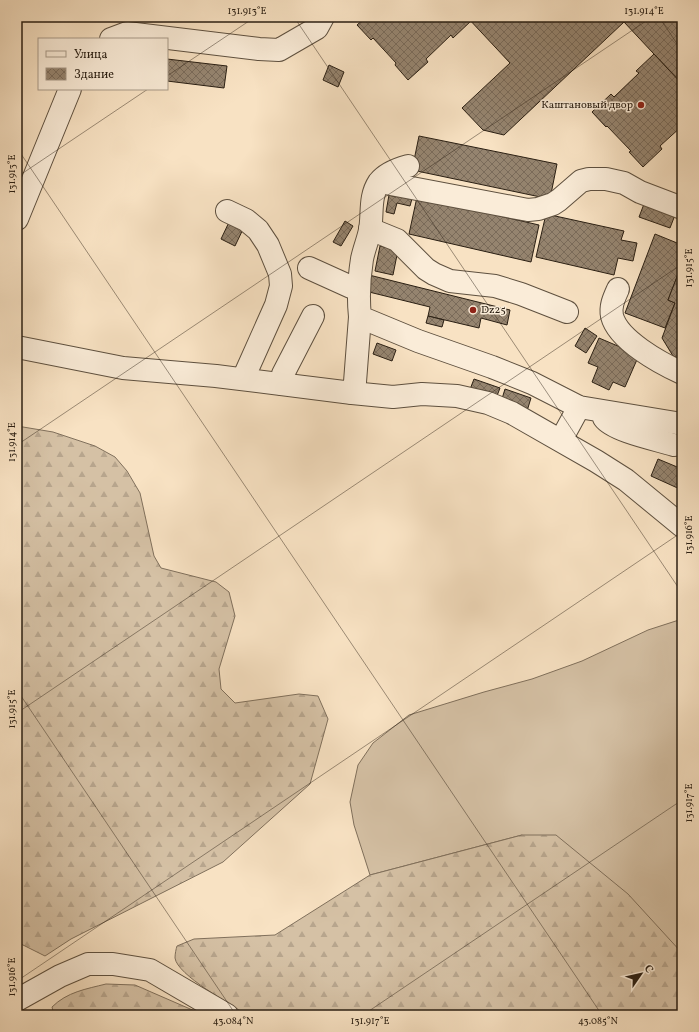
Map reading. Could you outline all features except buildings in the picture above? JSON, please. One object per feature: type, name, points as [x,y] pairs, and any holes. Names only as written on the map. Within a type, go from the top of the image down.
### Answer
[{"type":"street","points":[[113,38],[127,33],[278,50],[317,28],[323,17]]},
{"type":"street","points":[[17,219],[70,90]]},
{"type":"street","points":[[352,393],[355,382],[360,317],[358,307],[359,287],[362,259],[370,229],[372,200],[380,182],[391,172],[408,166]]},
{"type":"street","points":[[380,182],[528,210],[538,209],[553,204],[581,182],[589,179],[606,179],[624,183],[640,192],[682,208]]},
{"type":"street","points":[[226,212],[246,220],[258,230],[268,245],[280,274],[281,286],[276,305],[243,379]]},
{"type":"street","points":[[370,229],[398,240],[426,269],[450,281],[501,288],[567,312]]},
{"type":"street","points":[[309,268],[351,287],[359,287]]},
{"type":"street","points":[[618,289],[612,304],[612,315],[617,328],[628,340],[666,365],[682,373]]},
{"type":"street","points":[[282,384],[283,374],[313,316]]},
{"type":"street","points":[[360,317],[418,341],[532,383],[579,407],[682,424]]},
{"type":"street","points":[[17,347],[123,368],[243,379],[392,397],[422,394],[457,396],[488,404],[512,413],[561,440],[626,480],[682,526]]},
{"type":"street","points":[[561,440],[579,407]]},
{"type":"street","points":[[602,412],[606,420],[612,425],[674,445]]},
{"type":"street","points":[[17,1000],[60,976],[88,964],[113,964],[150,970],[227,1015]]},
{"type":"green space","points":[[17,426],[53,432],[95,446],[115,457],[127,471],[140,493],[154,556],[161,568],[216,582],[229,592],[235,616],[219,669],[221,689],[235,703],[299,694],[318,696],[328,719],[310,784],[223,862],[71,939],[45,956],[17,942]]},
{"type":"green space","points":[[682,619],[682,953],[522,835],[370,875],[354,825],[350,802],[358,765],[373,743],[409,715],[532,679],[582,661],[648,630]]},
{"type":"green space","points":[[522,835],[556,835],[628,894],[682,953],[682,1015],[247,1015],[195,981],[178,965],[175,958],[177,946],[194,939],[275,935],[370,875]]},
{"type":"green space","points":[[106,984],[135,985],[204,1015],[54,1015],[52,1007],[70,994]]},
{"type":"place","name":"Каштановый двор","points":[[641,105]]},
{"type":"place","name":"Dz25","points":[[473,310]]}]
